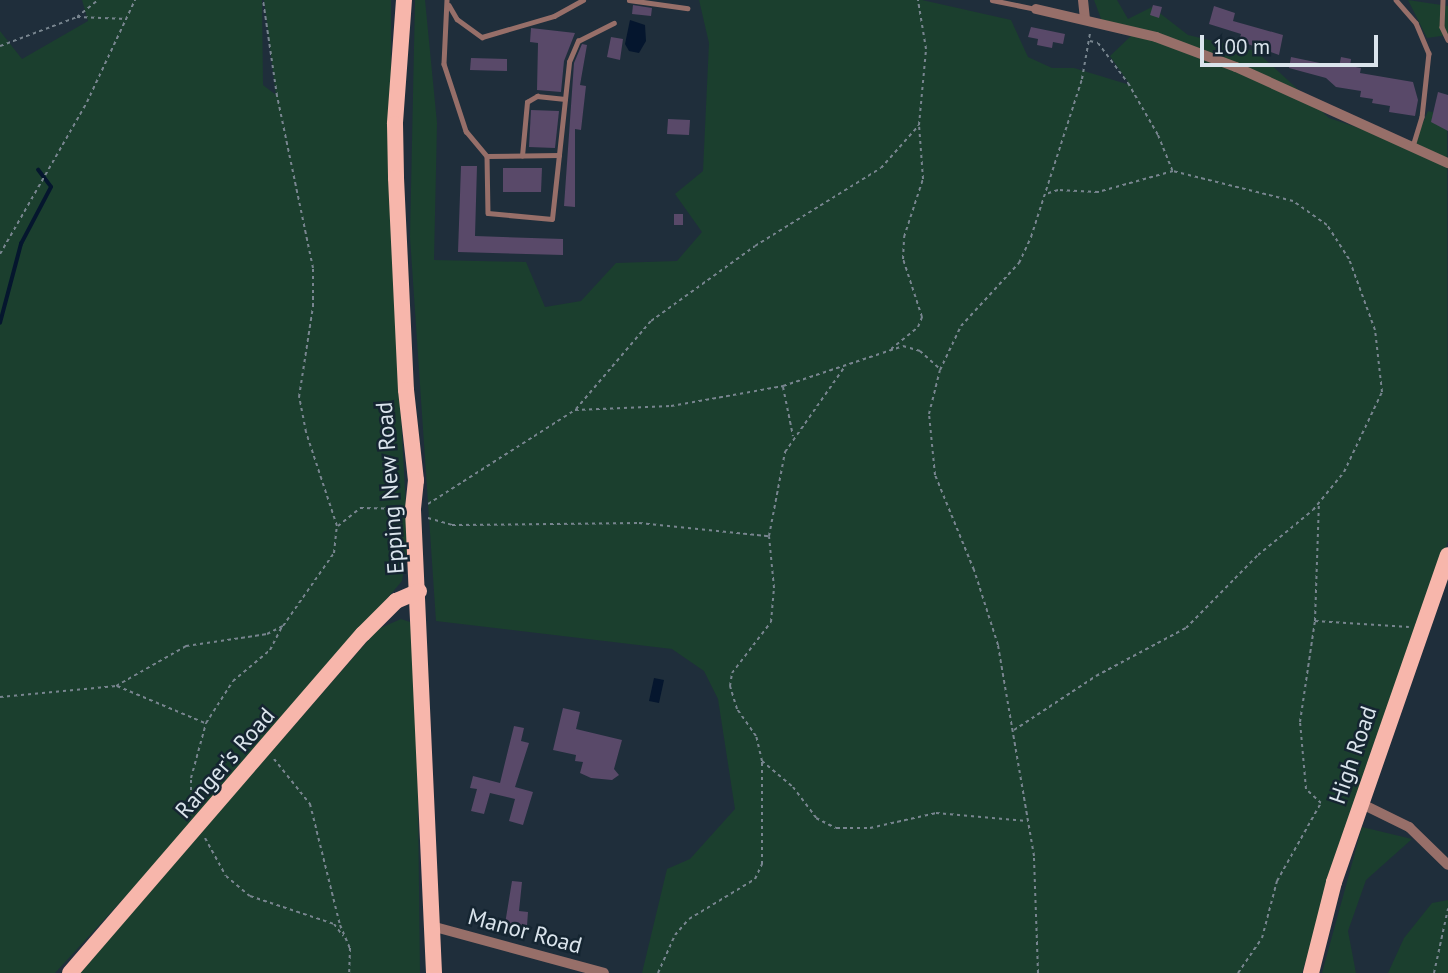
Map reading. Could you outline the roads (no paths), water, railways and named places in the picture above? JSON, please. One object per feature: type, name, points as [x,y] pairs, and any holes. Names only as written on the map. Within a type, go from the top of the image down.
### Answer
[{"type":"main road","name":"Epping New Road","points":[[404,0],[395,124],[400,300],[416,480],[413,510],[435,927],[434,973]]},
{"type":"main road","name":"High Road","points":[[1311,973],[1360,803],[1448,555]]},
{"type":"main road","name":"Ranger's Road","points":[[70,973],[363,634],[396,601],[419,591]]},
{"type":"street","points":[[1083,0],[1088,19]]},
{"type":"street","points":[[1036,9],[1156,37],[1236,67],[1448,163]]},
{"type":"street","points":[[1360,803],[1409,827],[1448,865]]},
{"type":"street","name":"Manor Road","points":[[435,927],[588,971],[604,973]]},
{"type":"lane","points":[[447,2],[457,19],[482,37],[554,16],[583,0]]},
{"type":"lane","points":[[629,0],[687,8]]},
{"type":"lane","points":[[992,0],[1036,9]]},
{"type":"lane","points":[[1396,0],[1416,23],[1429,53],[1422,117],[1413,148]]},
{"type":"lane","points":[[1443,0],[1442,27],[1448,40]]},
{"type":"lane","points":[[447,2],[444,64],[466,131],[487,156],[488,213],[551,219],[569,62],[578,41],[614,23]]},
{"type":"lane","points":[[522,156],[527,102],[537,96],[565,99]]},
{"type":"lane","points":[[487,156],[559,155]]},
{"type":"water","points":[[630,20],[645,25],[646,41],[639,53],[629,51],[625,44]]},
{"type":"water","points":[[654,678],[664,680],[659,703],[649,701]]},
{"type":"waterway","points":[[0,323],[21,244],[51,187],[38,170]]}]
